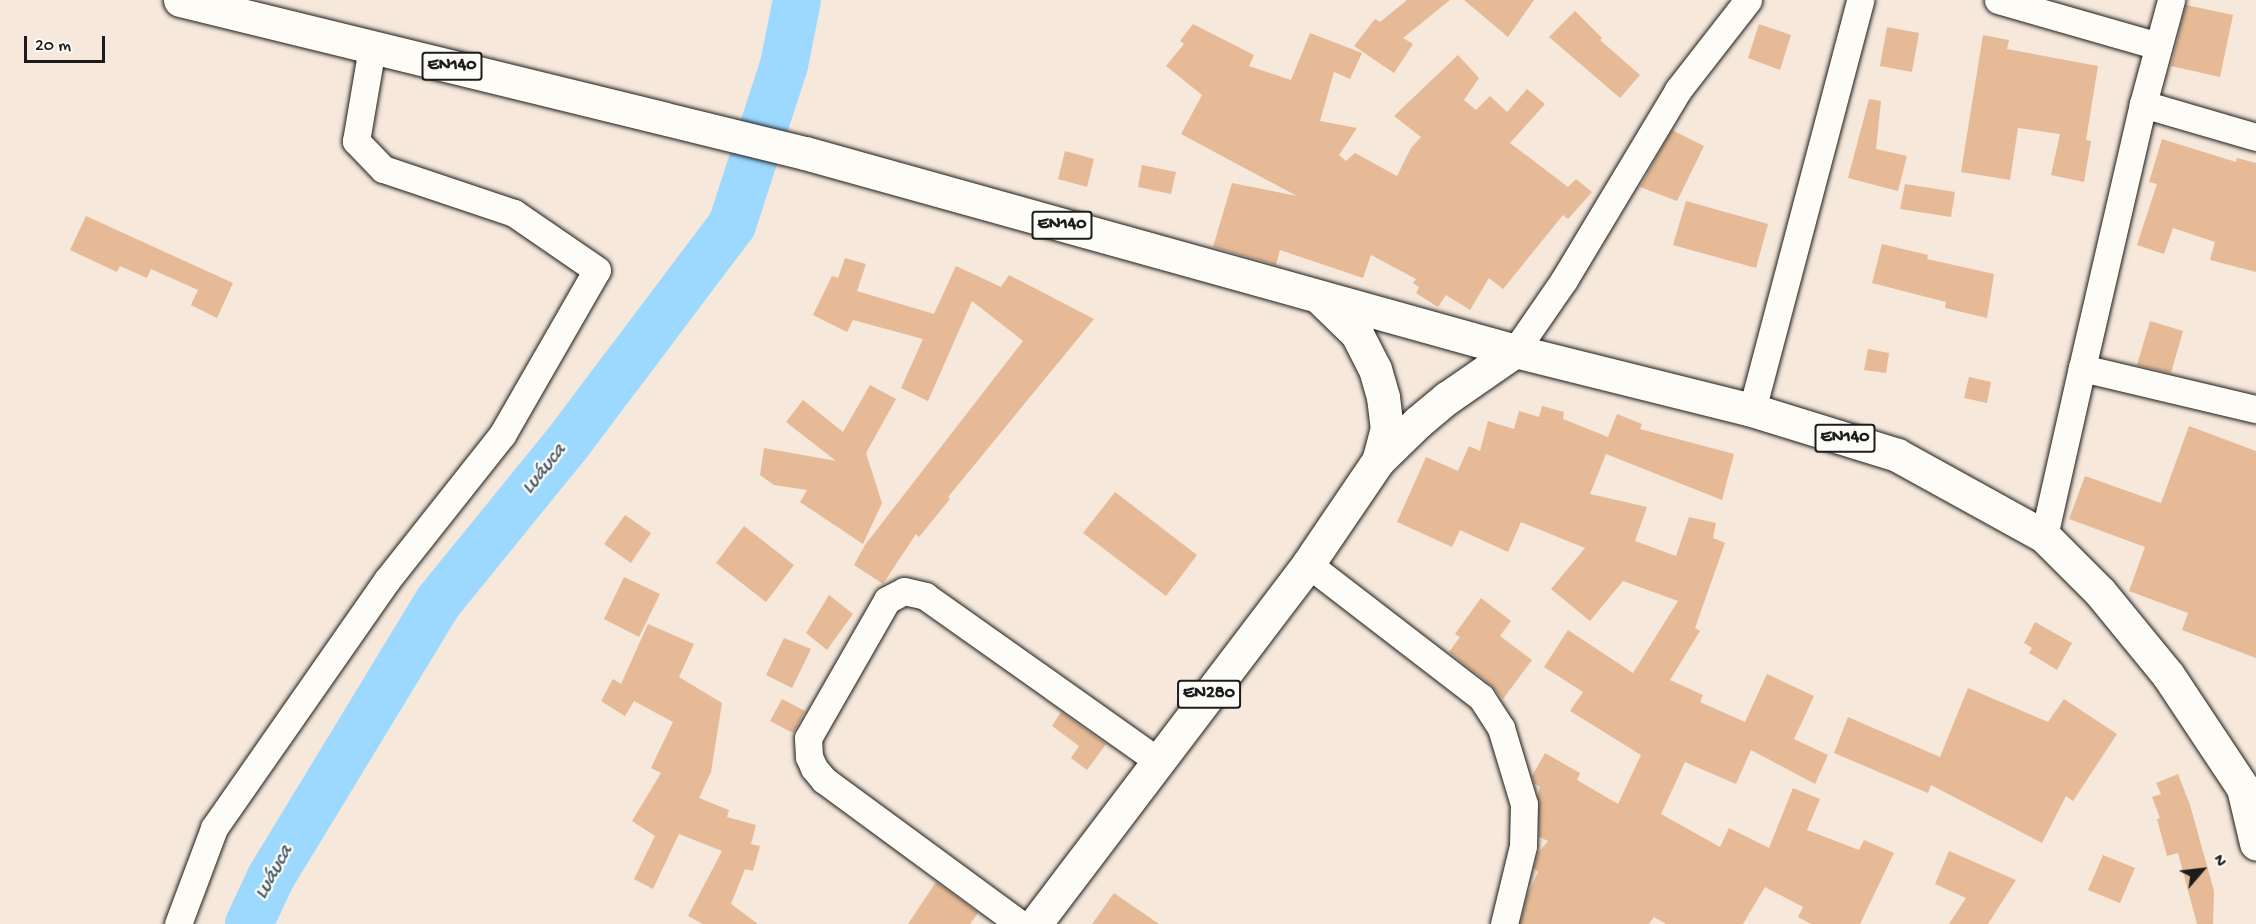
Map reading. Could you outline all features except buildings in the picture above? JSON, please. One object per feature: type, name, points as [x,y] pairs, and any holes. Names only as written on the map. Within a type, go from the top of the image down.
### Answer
[{"type":"main road","name":"EN140","points":[[180,0],[722,135],[805,153],[1515,351],[1752,410],[1897,455],[2044,536],[2100,592],[2168,675],[2249,795],[2256,843]]},
{"type":"main road","name":"EN280","points":[[1319,296],[1357,334],[1375,369],[1383,397],[1387,428],[1378,461]]},
{"type":"main road","name":"EN280","points":[[1035,924],[1308,564],[1378,461],[1418,422],[1447,398],[1515,351]]},
{"type":"street","points":[[1515,351],[1564,280],[1678,90],[1748,0]]},
{"type":"street","points":[[1752,410],[1860,0]]},
{"type":"street","points":[[1998,0],[2158,46]]},
{"type":"street","points":[[2044,536],[2143,104],[2171,0]]},
{"type":"street","points":[[178,924],[214,828],[387,580],[502,435],[597,270],[514,213],[383,169],[356,141],[372,47]]},
{"type":"street","points":[[2143,104],[2256,137]]},
{"type":"street","points":[[2082,368],[2256,409]]},
{"type":"street","points":[[1308,564],[1481,697],[1501,728],[1524,804],[1522,846],[1504,924]]},
{"type":"street","points":[[1020,924],[824,780],[814,768],[809,757],[808,738],[887,600],[904,591],[925,596],[1158,761]]},
{"type":"waterway","name":"Luáuca","points":[[249,924],[271,877],[439,601],[566,445],[732,225],[784,65],[797,0]]}]
